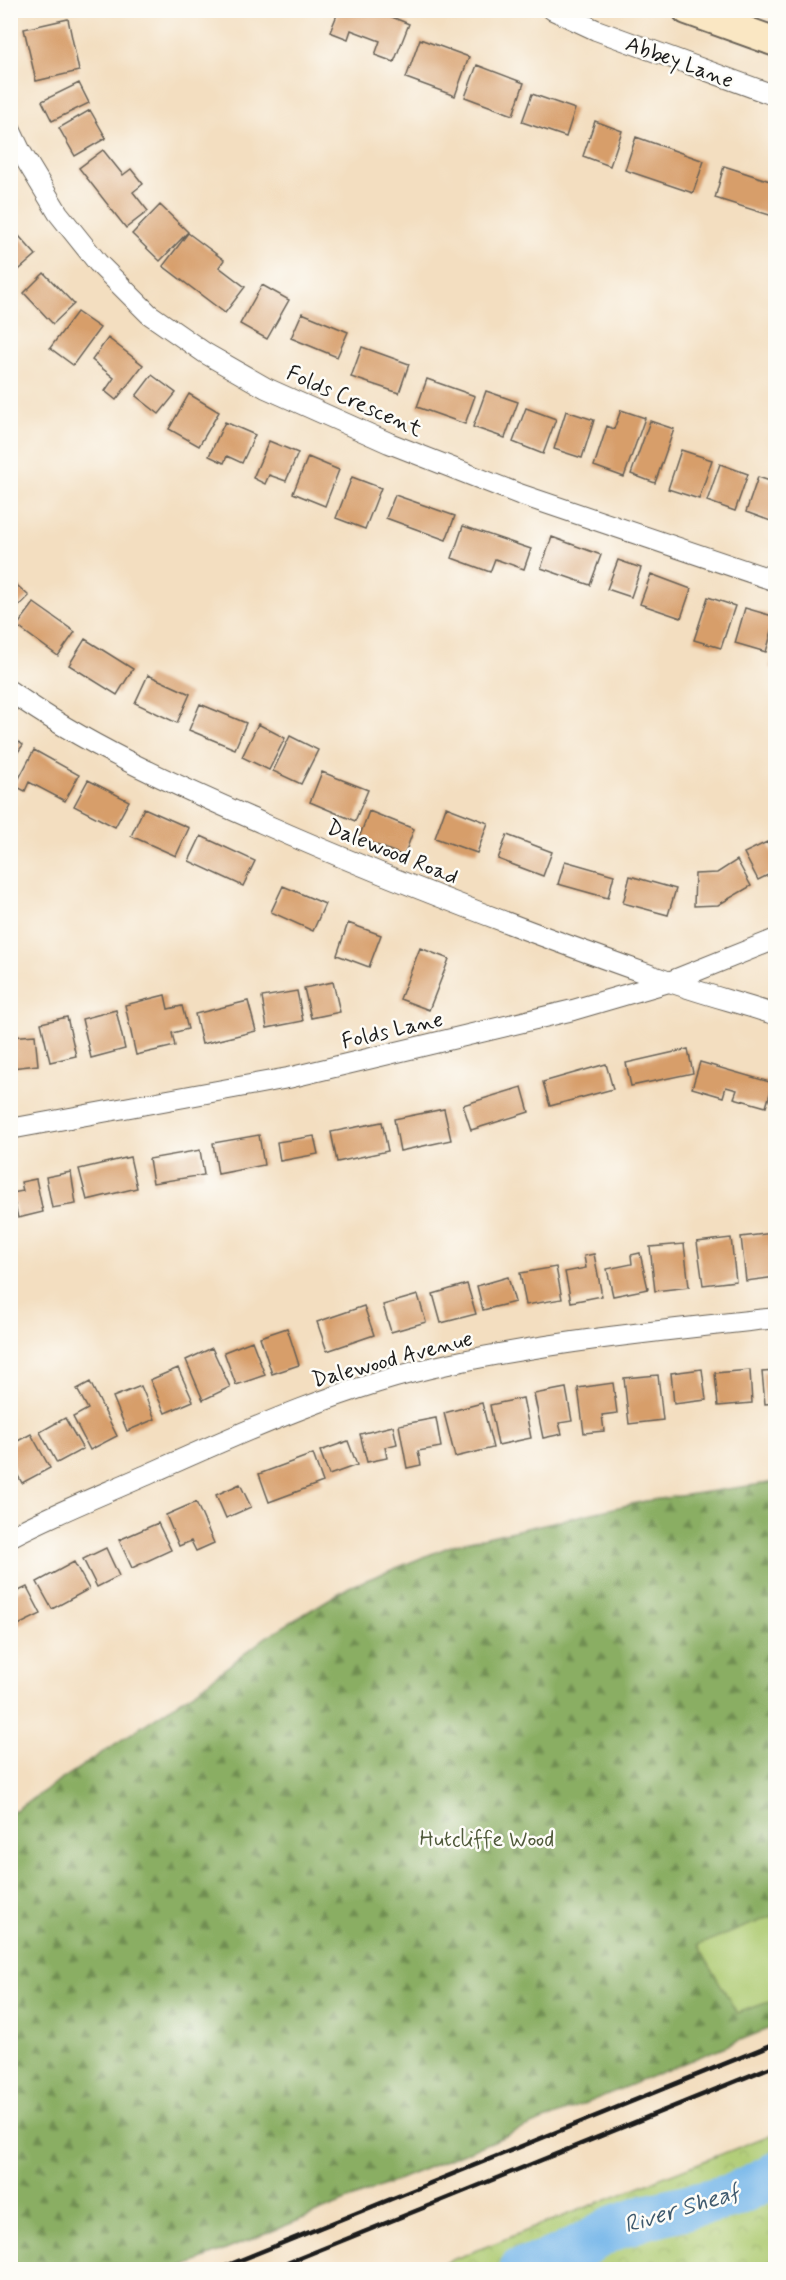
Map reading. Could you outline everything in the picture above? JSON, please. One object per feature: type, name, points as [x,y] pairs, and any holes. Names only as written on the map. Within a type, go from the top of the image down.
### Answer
[{"type":"main road","points":[[687,10],[776,42]]},
{"type":"street","name":"Abbey Lane","points":[[553,10],[596,30],[776,96]]},
{"type":"street","name":"Folds Crescent","points":[[10,129],[21,152],[58,213],[98,263],[150,314],[205,353],[266,388],[389,443],[519,494],[776,581]]},
{"type":"street","name":"Dalewood Road","points":[[10,691],[101,748],[315,846],[442,897],[669,982],[776,1015]]},
{"type":"street","name":"Folds Lane","points":[[10,1129],[288,1078],[573,1010],[669,982],[776,939]]},
{"type":"street","name":"Dalewood Avenue","points":[[10,1537],[244,1432],[348,1391],[447,1364],[616,1335],[776,1318]]},
{"type":"green space","name":"Hutcliffe Wood","points":[[775,1482],[775,2026],[179,2269],[11,2270],[11,1813],[197,1690],[266,1637],[349,1587],[456,1544],[645,1501]]},
{"type":"green space","points":[[775,1915],[775,2000],[737,2013],[698,1945]]},
{"type":"green space","points":[[775,2133],[775,2269],[429,2269]]},
{"type":"building","points":[[339,10],[375,10],[409,24],[394,62],[375,55],[380,41],[351,30],[348,39],[330,32]]},
{"type":"building","points":[[68,19],[79,71],[36,81],[24,29]]},
{"type":"building","points":[[420,39],[469,57],[455,96],[406,78]]},
{"type":"building","points":[[477,65],[524,83],[513,115],[465,97]]},
{"type":"building","points":[[79,83],[89,103],[52,121],[42,101]]},
{"type":"building","points":[[532,94],[575,109],[566,137],[522,122]]},
{"type":"building","points":[[90,110],[106,138],[75,156],[59,128]]},
{"type":"building","points":[[595,121],[622,131],[610,166],[583,156]]},
{"type":"building","points":[[636,137],[704,161],[693,193],[625,170]]},
{"type":"building","points":[[103,150],[123,175],[131,169],[143,184],[133,192],[148,211],[126,228],[79,168]]},
{"type":"building","points":[[724,166],[776,183],[776,217],[715,198]]},
{"type":"building","points":[[160,205],[188,232],[160,261],[132,234]]},
{"type":"building","points":[[10,226],[36,255],[13,275],[10,272]]},
{"type":"building","points":[[188,233],[224,260],[219,267],[245,287],[225,313],[163,266]]},
{"type":"building","points":[[44,273],[74,304],[53,324],[24,293]]},
{"type":"building","points":[[262,285],[289,300],[267,339],[240,324]]},
{"type":"building","points":[[77,312],[100,328],[73,365],[50,348]]},
{"type":"building","points":[[302,313],[348,332],[337,357],[291,338]]},
{"type":"building","points":[[108,338],[143,365],[116,400],[105,391],[114,378],[92,360]]},
{"type":"building","points":[[362,347],[409,364],[399,393],[351,377]]},
{"type":"building","points":[[152,375],[176,393],[159,414],[136,396]]},
{"type":"building","points":[[427,379],[475,396],[465,424],[417,407]]},
{"type":"building","points":[[486,391],[518,402],[505,438],[473,427]]},
{"type":"building","points":[[189,394],[219,412],[199,446],[169,429]]},
{"type":"building","points":[[526,408],[556,419],[543,454],[513,442]]},
{"type":"building","points":[[621,410],[645,418],[624,477],[594,466],[607,426],[614,429]]},
{"type":"building","points":[[566,411],[594,420],[582,458],[554,449]]},
{"type":"building","points":[[650,421],[674,429],[655,483],[631,474]]},
{"type":"building","points":[[225,422],[255,435],[242,463],[227,456],[224,463],[209,456]]},
{"type":"building","points":[[269,441],[298,453],[286,481],[269,475],[265,484],[253,478]]},
{"type":"building","points":[[681,450],[712,460],[699,499],[668,489]]},
{"type":"building","points":[[308,457],[339,470],[325,506],[293,493]]},
{"type":"building","points":[[720,464],[748,474],[735,511],[707,501]]},
{"type":"building","points":[[352,477],[381,488],[365,529],[336,518]]},
{"type":"building","points":[[758,477],[776,483],[776,523],[746,512]]},
{"type":"building","points":[[395,495],[455,516],[446,540],[386,518]]},
{"type":"building","points":[[463,526],[531,549],[524,569],[495,559],[490,572],[452,558]]},
{"type":"building","points":[[552,537],[601,555],[590,585],[541,568]]},
{"type":"building","points":[[618,560],[641,568],[631,597],[607,589]]},
{"type":"building","points":[[651,574],[691,589],[681,618],[640,604]]},
{"type":"building","points":[[10,579],[29,596],[10,615]]},
{"type":"building","points":[[708,597],[735,606],[721,648],[694,640]]},
{"type":"building","points":[[34,603],[75,632],[58,656],[17,626]]},
{"type":"building","points":[[745,608],[776,617],[766,652],[735,643]]},
{"type":"building","points":[[85,639],[133,669],[117,695],[69,665]]},
{"type":"building","points":[[776,647],[776,669],[769,668]]},
{"type":"building","points":[[148,675],[190,694],[177,723],[135,703]]},
{"type":"building","points":[[200,704],[246,723],[235,749],[189,730]]},
{"type":"building","points":[[258,724],[285,738],[269,770],[242,757]]},
{"type":"building","points":[[10,736],[23,745],[10,763]]},
{"type":"building","points":[[290,736],[318,750],[301,784],[273,771]]},
{"type":"building","points":[[34,750],[79,775],[65,801],[29,782],[25,791],[15,786]]},
{"type":"building","points":[[322,772],[368,790],[355,821],[310,802]]},
{"type":"building","points":[[88,780],[129,801],[115,827],[74,806]]},
{"type":"building","points":[[446,807],[488,823],[477,853],[435,838]]},
{"type":"building","points":[[144,808],[189,828],[176,856],[131,836]]},
{"type":"building","points":[[369,811],[414,829],[404,856],[359,838]]},
{"type":"building","points":[[507,835],[552,852],[543,876],[498,859]]},
{"type":"building","points":[[201,836],[255,861],[243,886],[189,861]]},
{"type":"building","points":[[767,842],[776,858],[776,871],[758,880],[744,853]]},
{"type":"building","points":[[737,860],[751,886],[718,905],[694,906],[695,874],[717,873]]},
{"type":"building","points":[[565,861],[614,875],[608,898],[558,884]]},
{"type":"building","points":[[630,876],[676,889],[668,915],[623,903]]},
{"type":"building","points":[[283,886],[325,904],[313,931],[271,912]]},
{"type":"building","points":[[348,923],[381,935],[369,967],[337,955]]},
{"type":"building","points":[[420,948],[449,959],[429,1010],[400,999]]},
{"type":"building","points":[[333,982],[340,1012],[311,1018],[304,988]]},
{"type":"building","points":[[297,991],[303,1021],[267,1028],[262,997]]},
{"type":"building","points":[[165,995],[168,1009],[182,1006],[188,1029],[172,1033],[175,1046],[136,1055],[125,1005]]},
{"type":"building","points":[[248,1001],[256,1031],[202,1044],[195,1014]]},
{"type":"building","points":[[116,1010],[125,1049],[91,1058],[82,1019]]},
{"type":"building","points":[[67,1017],[76,1056],[50,1062],[41,1023]]},
{"type":"building","points":[[35,1035],[38,1065],[11,1068],[10,1037]]},
{"type":"building","points":[[688,1049],[693,1073],[631,1086],[626,1063]]},
{"type":"building","points":[[700,1062],[773,1083],[766,1107],[734,1098],[737,1090],[726,1087],[723,1097],[692,1088]]},
{"type":"building","points":[[606,1064],[613,1089],[550,1106],[543,1082]]},
{"type":"building","points":[[522,1087],[529,1112],[471,1130],[463,1105]]},
{"type":"building","points":[[444,1109],[451,1140],[400,1151],[394,1119]]},
{"type":"building","points":[[382,1122],[388,1151],[337,1162],[331,1132]]},
{"type":"building","points":[[259,1135],[264,1165],[218,1174],[213,1143]]},
{"type":"building","points":[[314,1136],[318,1154],[280,1161],[277,1142]]},
{"type":"building","points":[[200,1150],[204,1175],[153,1183],[149,1159]]},
{"type":"building","points":[[130,1157],[137,1188],[87,1200],[79,1169]]},
{"type":"building","points":[[71,1172],[76,1204],[52,1208],[46,1177]]},
{"type":"building","points":[[36,1179],[43,1212],[18,1218],[12,1193],[23,1191],[21,1182]]},
{"type":"building","points":[[773,1233],[776,1277],[746,1281],[741,1237]]},
{"type":"building","points":[[731,1238],[736,1281],[703,1285],[697,1242]]},
{"type":"building","points":[[684,1244],[689,1287],[655,1291],[650,1247]]},
{"type":"building","points":[[640,1253],[648,1289],[613,1296],[607,1269],[632,1264],[631,1255]]},
{"type":"building","points":[[594,1254],[602,1296],[571,1302],[565,1272],[586,1268],[584,1256]]},
{"type":"building","points":[[556,1267],[562,1299],[526,1305],[520,1273]]},
{"type":"building","points":[[508,1277],[515,1302],[483,1310],[477,1286]]},
{"type":"building","points":[[467,1284],[476,1314],[441,1323],[433,1294]]},
{"type":"building","points":[[418,1295],[426,1322],[391,1332],[383,1305]]},
{"type":"building","points":[[364,1306],[374,1335],[327,1351],[317,1322]]},
{"type":"building","points":[[287,1328],[299,1365],[272,1374],[260,1337]]},
{"type":"building","points":[[252,1341],[265,1375],[236,1385],[224,1352]]},
{"type":"building","points":[[212,1348],[230,1387],[203,1400],[186,1360]]},
{"type":"building","points":[[178,1368],[193,1401],[165,1413],[150,1380]]},
{"type":"building","points":[[702,1369],[706,1400],[674,1404],[671,1373]]},
{"type":"building","points":[[750,1370],[752,1403],[718,1406],[715,1373]]},
{"type":"building","points":[[776,1371],[776,1403],[765,1404],[762,1372]]},
{"type":"building","points":[[658,1375],[663,1420],[629,1424],[624,1378]]},
{"type":"building","points":[[90,1382],[117,1436],[90,1450],[73,1417],[88,1409],[77,1389]]},
{"type":"building","points":[[613,1383],[617,1413],[602,1415],[604,1431],[584,1433],[578,1388]]},
{"type":"building","points":[[141,1386],[155,1419],[127,1431],[113,1397]]},
{"type":"building","points":[[566,1388],[572,1421],[559,1423],[562,1434],[543,1438],[534,1394]]},
{"type":"building","points":[[523,1398],[531,1438],[498,1445],[490,1405]]},
{"type":"building","points":[[482,1403],[493,1448],[455,1457],[444,1413]]},
{"type":"building","points":[[65,1418],[83,1449],[57,1463],[40,1432]]},
{"type":"building","points":[[436,1418],[441,1447],[418,1451],[421,1465],[407,1468],[399,1425]]},
{"type":"building","points":[[393,1426],[397,1444],[385,1447],[387,1458],[367,1462],[360,1434]]},
{"type":"building","points":[[31,1434],[50,1468],[22,1483],[10,1461],[10,1445]]},
{"type":"building","points":[[348,1441],[357,1465],[329,1475],[320,1451]]},
{"type":"building","points":[[313,1454],[323,1482],[269,1502],[259,1474]]},
{"type":"building","points":[[240,1484],[251,1507],[226,1518],[216,1495]]},
{"type":"building","points":[[196,1502],[214,1543],[196,1551],[191,1541],[179,1546],[166,1515]]},
{"type":"building","points":[[158,1523],[171,1550],[132,1568],[119,1540]]},
{"type":"building","points":[[106,1548],[119,1576],[97,1587],[83,1559]]},
{"type":"building","points":[[74,1562],[89,1589],[52,1609],[37,1582]]},
{"type":"building","points":[[27,1587],[41,1614],[10,1629],[10,1595]]},
{"type":"waterway","name":"River Sheaf","points":[[521,2270],[563,2256],[611,2229],[647,2216],[732,2196],[776,2174]]},
{"type":"railway","points":[[216,2270],[776,2043]]},
{"type":"railway","points":[[270,2270],[776,2065]]}]
